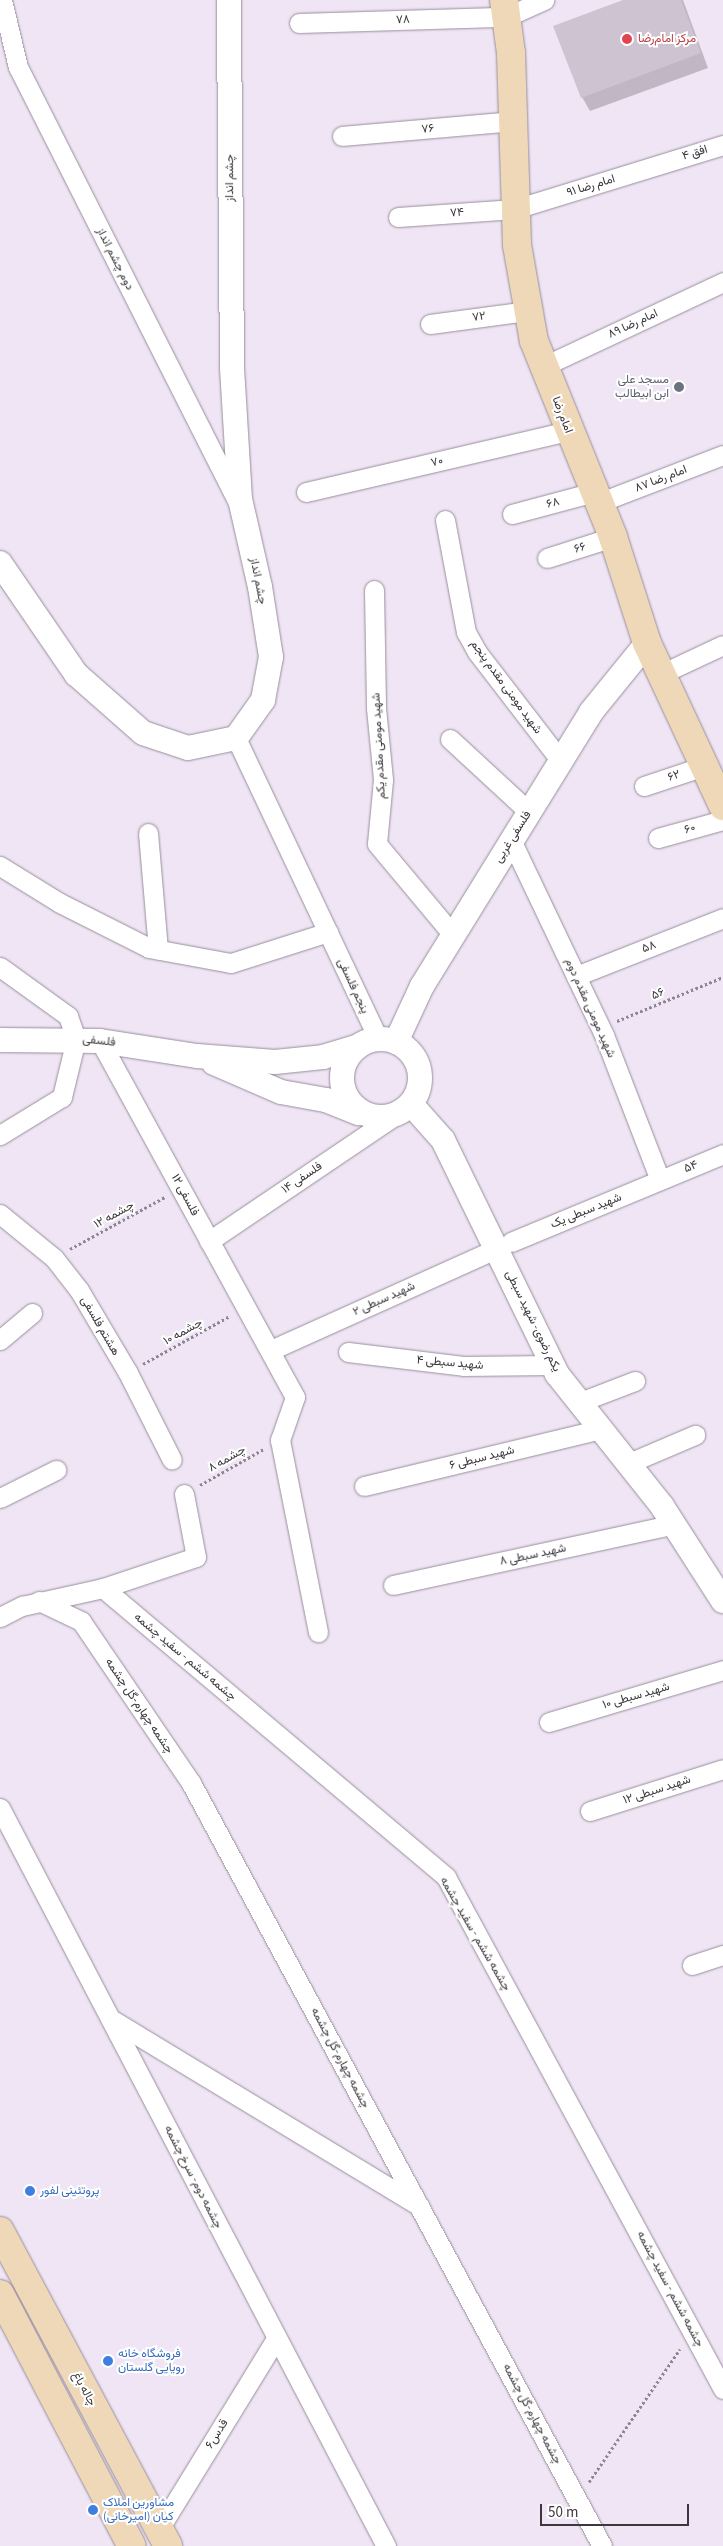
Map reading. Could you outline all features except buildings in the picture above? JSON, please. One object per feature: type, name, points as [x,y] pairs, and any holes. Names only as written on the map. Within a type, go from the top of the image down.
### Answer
[{"type":"main road","name":"امام رضا","points":[[505,8],[511,53],[517,245],[534,341],[568,431],[613,537],[648,643],[713,773],[723,806]]},
{"type":"main road","name":"چاله باغ","points":[[0,2231],[163,2537]]},
{"type":"main road","points":[[0,2294],[132,2546]]},
{"type":"street","name":"دوم چشم انداز","points":[[2,0],[18,67],[243,513]]},
{"type":"street","name":"چشم انداز","points":[[229,0],[227,31],[231,95],[232,367],[243,513],[260,587],[271,657],[263,700],[236,738]]},
{"type":"street","name":"چشم انداز","points":[[231,95],[243,33],[244,0]]},
{"type":"street","points":[[505,8],[544,0]]},
{"type":"street","name":"۷۸","points":[[299,23],[505,8]]},
{"type":"street","name":"۷۶","points":[[342,136],[512,122]]},
{"type":"street","name":"افق ۴","points":[[667,162],[723,145]]},
{"type":"street","name":"امام رضا ۹۱","points":[[516,209],[667,162]]},
{"type":"street","name":"۷۴","points":[[398,217],[516,209]]},
{"type":"street","name":"امام رضا ۸۹","points":[[544,366],[723,282]]},
{"type":"street","name":"۷۲","points":[[430,324],[528,311]]},
{"type":"street","name":"۷۰","points":[[306,492],[568,431]]},
{"type":"street","name":"امام رضا ۸۷","points":[[596,497],[723,455]]},
{"type":"street","name":"۶۸","points":[[512,514],[596,497]]},
{"type":"street","name":"شهید مومنی مقدم پنجم","points":[[445,520],[466,632],[477,652],[560,761]]},
{"type":"street","name":"۶۶","points":[[547,558],[613,537]]},
{"type":"street","points":[[0,563],[76,674],[143,732],[188,748],[236,738]]},
{"type":"street","name":"شهید مومنی مقدم یکم","points":[[374,590],[376,708],[383,780],[377,844],[453,936]]},
{"type":"street","name":"فلسفی غربی","points":[[378,1042],[422,986],[591,712],[648,643]]},
{"type":"street","points":[[662,674],[723,645]]},
{"type":"street","name":"پنجم فلسفی","points":[[236,738],[378,1042]]},
{"type":"street","points":[[450,739],[529,812]]},
{"type":"street","name":"۶۲","points":[[644,786],[713,773]]},
{"type":"street","name":"۶۰","points":[[658,838],[723,820]]},
{"type":"street","points":[[148,833],[158,950]]},
{"type":"street","name":"شهید مومنی مقدم دوم","points":[[511,840],[601,1028],[660,1180]]},
{"type":"street","points":[[0,866],[60,903],[149,948],[158,950],[231,963],[328,932]]},
{"type":"street","name":"۵۸","points":[[576,976],[723,918]]},
{"type":"street","points":[[0,967],[68,1016],[76,1039],[62,1097],[0,1135]]},
{"type":"street","name":"فلسفی","points":[[0,1040],[76,1039],[197,1056]]},
{"type":"street","name":"۱۲ فلسفی","points":[[100,1041],[182,1188],[209,1241],[248,1306],[295,1398],[280,1440]]},
{"type":"street","points":[[366,1115],[346,1097],[341,1081],[344,1063],[378,1042]]},
{"type":"street","points":[[378,1042],[410,1051],[419,1066],[420,1087],[403,1110],[366,1115],[326,1100],[281,1092],[197,1056],[275,1062],[323,1057],[378,1042]]},
{"type":"street","name":"۱۴ فلسفی","points":[[209,1241],[403,1110]]},
{"type":"street","name":"یکم رضوی- شهید سبطی","points":[[403,1110],[443,1140],[504,1245],[553,1365],[674,1524],[723,1600]]},
{"type":"street","name":"۵۴","points":[[660,1180],[723,1154]]},
{"type":"street","name":"شهید سبطی یک","points":[[504,1245],[660,1180]]},
{"type":"street","name":"هشتم فلسفی","points":[[0,1214],[54,1258],[79,1290],[128,1373],[172,1460]]},
{"type":"street","name":"۲ شهید سبطی","points":[[270,1350],[504,1245]]},
{"type":"street","points":[[0,1340],[32,1313]]},
{"type":"street","name":"۴ شهید سبطی","points":[[348,1352],[463,1366],[553,1365]]},
{"type":"street","points":[[580,1402],[634,1381]]},
{"type":"street","name":"۶ شهید سبطی","points":[[364,1486],[601,1429]]},
{"type":"street","points":[[629,1463],[695,1435]]},
{"type":"street","points":[[280,1440],[318,1632]]},
{"type":"street","points":[[0,1498],[56,1470]]},
{"type":"street","points":[[0,1617],[39,1602],[103,1588],[196,1557],[184,1494]]},
{"type":"street","name":"۸ شهید سبطی","points":[[393,1585],[674,1524]]},
{"type":"street","name":"چشمه ششم - سفید چشمه","points":[[103,1588],[446,1877],[693,2330],[723,2389]]},
{"type":"street","name":"چشمه چهارم-گل چشمه","points":[[39,1602],[81,1621],[192,1783],[602,2546]]},
{"type":"street","name":"۱۰ شهید سبطی","points":[[549,1722],[723,1670]]},
{"type":"street","name":"۱۲ شهید سبطی","points":[[590,1811],[723,1769]]},
{"type":"street","name":"چشمه دوم- سرخ چشمه","points":[[0,1808],[113,2020],[276,2339],[386,2546]]},
{"type":"street","points":[[692,1965],[723,1955]]},
{"type":"street","points":[[113,2020],[420,2206]]},
{"type":"street","name":"قدس۶","points":[[163,2537],[276,2339]]},
{"type":"path","name":"۵۶","points":[[601,1028],[723,977]]},
{"type":"path","name":"۱۲ چشمه","points":[[54,1258],[182,1188]]},
{"type":"path","name":"۱۰ چشمه","points":[[128,1373],[248,1306]]},
{"type":"path","name":"۸ چشمه","points":[[184,1494],[280,1440]]},
{"type":"path","points":[[577,2499],[693,2330]]},
{"type":"place","name":"مرکز امام‌رضا","points":[[627,39]]},
{"type":"place","name":"مسجد علی ابن ابیطالب","points":[[679,387]]},
{"type":"place","name":"پروتئینی لفور","points":[[30,2191]]},
{"type":"place","name":"فروشگاه خانه رویایی گلستان","points":[[108,2361]]},
{"type":"place","name":"مشاورین املاک کیان (امیرخانی)","points":[[93,2510]]}]
